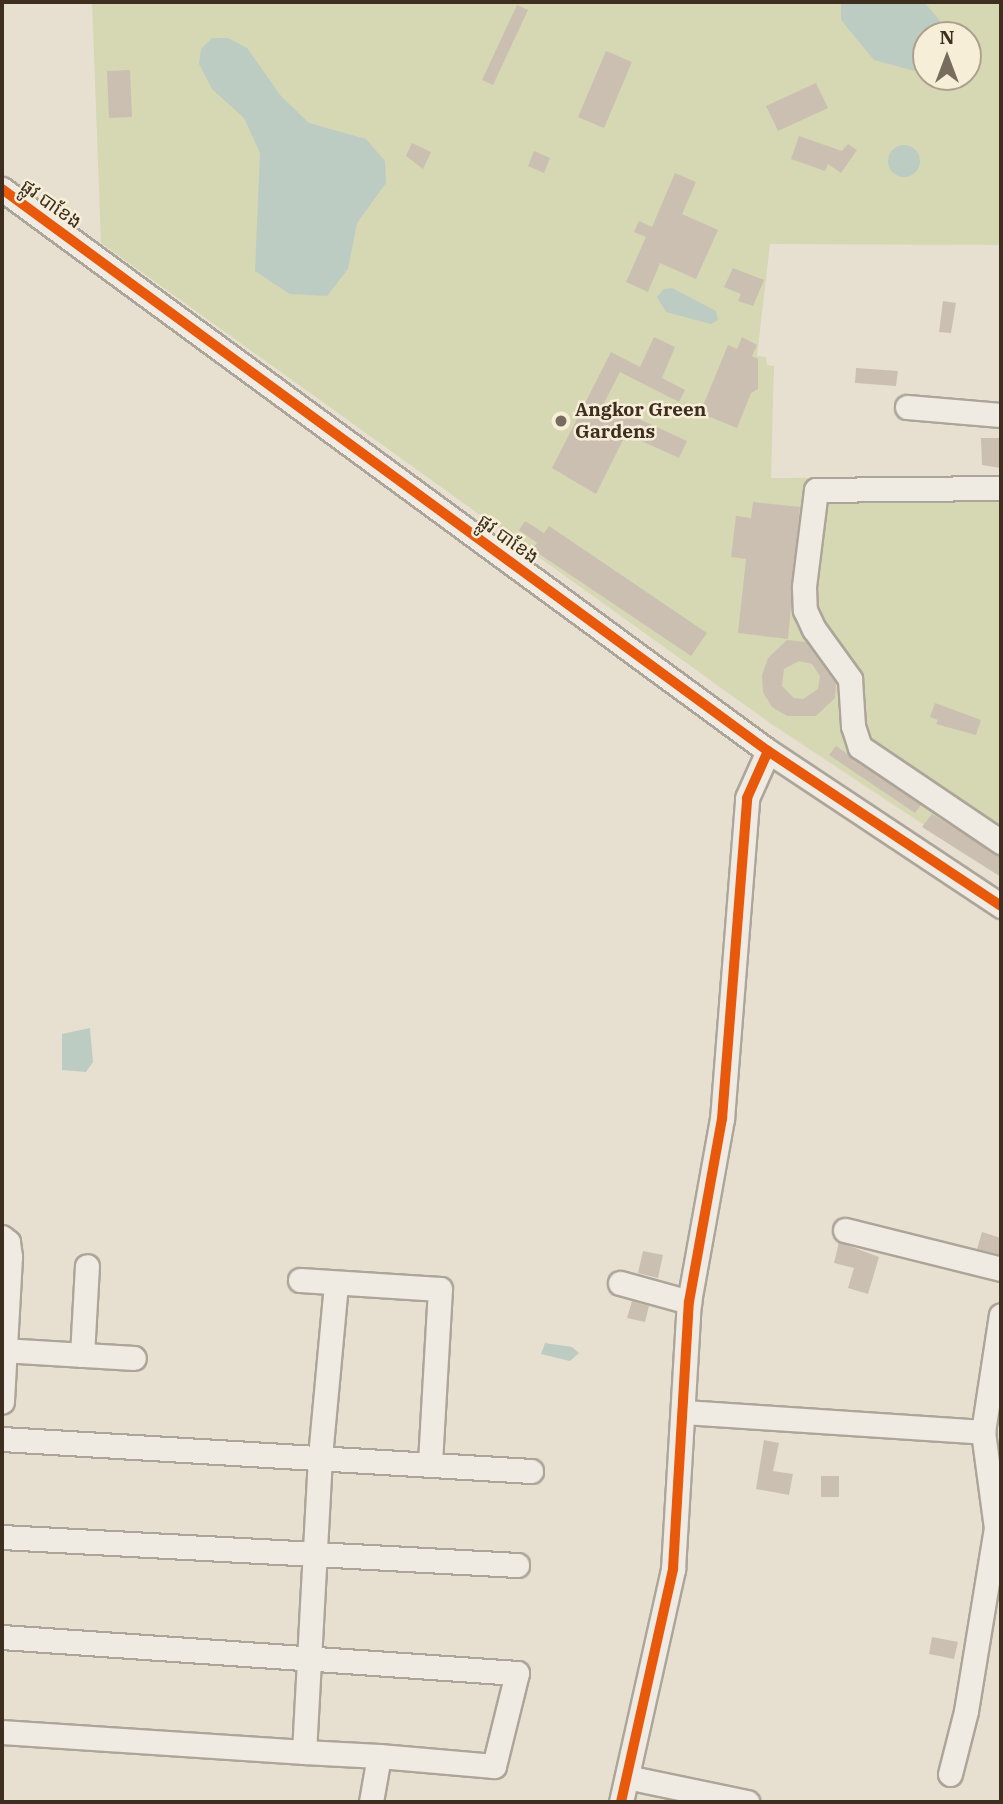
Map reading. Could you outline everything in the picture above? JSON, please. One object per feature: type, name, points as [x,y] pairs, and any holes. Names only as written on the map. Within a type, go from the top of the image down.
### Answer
[{"type":"street","name":"ផ្លូវ បាខែង","points":[[2,189],[768,751],[1001,905]]},
{"type":"street","points":[[907,407],[1001,415]]},
{"type":"street","points":[[1001,488],[816,490],[804,587],[805,610],[814,629],[849,679],[853,726],[860,747],[1001,842]]},
{"type":"street","points":[[621,1802],[667,1613],[677,1542],[688,1302],[722,1119],[747,799],[768,751]]},
{"type":"street","points":[[845,1230],[1001,1269]]},
{"type":"street","points":[[2,1237],[8,1242],[10,1257],[2,1402]]},
{"type":"street","points":[[82,1355],[87,1266]]},
{"type":"street","points":[[300,1280],[440,1289],[430,1464]]},
{"type":"street","points":[[620,1283],[688,1302]]},
{"type":"street","points":[[304,1752],[320,1457],[336,1284]]},
{"type":"street","points":[[950,1774],[966,1711],[999,1528],[983,1432],[1001,1315]]},
{"type":"street","points":[[4,1350],[134,1358]]},
{"type":"street","points":[[684,1412],[983,1432]]},
{"type":"street","points":[[2,1439],[531,1471]]},
{"type":"street","points":[[2,1537],[517,1565]]},
{"type":"street","points":[[2,1637],[517,1673],[494,1766],[2,1732]]},
{"type":"street","points":[[371,1802],[379,1756]]},
{"type":"street","points":[[627,1777],[747,1802]]},
{"type":"green space","name":"Angkor Green Gardens","points":[[92,2],[1001,2],[1001,245],[770,244],[757,356],[766,357],[767,365],[774,366],[771,478],[1001,477],[1001,876],[770,723],[101,243]]},
{"type":"shaded area","points":[[841,2],[924,2],[940,21],[912,21],[912,70],[874,60],[841,20]]},
{"type":"shaded area","points":[[212,38],[228,38],[247,48],[281,96],[309,123],[366,139],[385,161],[386,183],[357,223],[348,269],[327,296],[290,294],[255,271],[260,153],[244,118],[212,89],[199,64],[201,49]]},
{"type":"shaded area","points":[[904,145],[916,149],[920,161],[916,173],[904,177],[892,173],[888,161],[892,149]]},
{"type":"shaded area","points":[[672,288],[716,311],[718,320],[711,324],[666,312],[657,297],[664,289]]},
{"type":"shaded area","points":[[90,1028],[93,1062],[86,1072],[62,1070],[62,1034]]},
{"type":"shaded area","points":[[545,1343],[572,1347],[579,1353],[570,1361],[541,1354]]},
{"type":"building","points":[[517,5],[528,10],[493,85],[482,80]]},
{"type":"building","points":[[606,51],[632,62],[604,128],[578,117]]},
{"type":"building","points":[[130,70],[132,117],[109,118],[107,71]]},
{"type":"building","points":[[816,83],[828,108],[778,131],[766,106]]},
{"type":"building","points":[[799,136],[842,151],[848,144],[857,150],[841,173],[828,164],[825,171],[791,159]]},
{"type":"building","points":[[412,143],[431,152],[423,169],[406,156]]},
{"type":"building","points":[[534,151],[550,158],[544,173],[528,166]]},
{"type":"building","points":[[675,173],[696,182],[682,214],[718,230],[696,279],[660,263],[648,292],[626,282],[646,237],[634,232],[639,221],[652,227]]},
{"type":"building","points":[[733,268],[764,280],[753,306],[738,301],[741,294],[724,287]]},
{"type":"building","points":[[943,301],[956,303],[951,333],[939,332]]},
{"type":"building","points":[[654,337],[675,347],[662,378],[685,390],[679,402],[620,372],[604,403],[687,441],[679,458],[626,434],[596,494],[552,468],[611,352],[640,367]]},
{"type":"building","points":[[742,337],[757,345],[752,356],[758,359],[758,389],[751,393],[737,428],[700,413],[728,345],[737,349]]},
{"type":"building","points":[[856,368],[898,371],[896,386],[855,383]]},
{"type":"building","points":[[981,438],[1000,438],[1000,468],[982,465]]},
{"type":"building","points":[[753,502],[800,507],[788,639],[738,633],[746,559],[731,557],[736,516],[751,518]]},
{"type":"building","points":[[525,521],[544,533],[549,526],[707,633],[691,656],[532,549],[537,543],[519,530]]},
{"type":"building","points":[[787,640],[806,642],[836,684],[835,698],[816,716],[787,716],[772,707],[763,692],[762,675],[768,658]],"holes":[[[799,661],[812,664],[820,676],[818,689],[803,699],[794,698],[782,686],[784,669]]]},
{"type":"building","points":[[935,703],[981,720],[976,735],[936,724],[938,720],[930,717]]},
{"type":"building","points":[[836,746],[921,805],[915,813],[829,755]]},
{"type":"building","points":[[932,814],[1001,856],[1001,877],[922,827]]},
{"type":"building","points":[[982,1232],[1001,1238],[1001,1255],[977,1249]]},
{"type":"building","points":[[839,1242],[879,1257],[868,1294],[848,1288],[854,1268],[834,1263]]},
{"type":"building","points":[[643,1251],[663,1255],[658,1278],[638,1273]]},
{"type":"building","points":[[632,1301],[649,1306],[645,1322],[627,1318]]},
{"type":"building","points":[[764,1440],[779,1443],[773,1471],[793,1474],[789,1495],[756,1489]]},
{"type":"building","points":[[821,1476],[839,1476],[839,1497],[821,1497]]},
{"type":"building","points":[[932,1637],[958,1642],[954,1659],[929,1654]]},
{"type":"cycle path","points":[[2,189],[768,751],[1001,906]]},
{"type":"cycle path","points":[[621,1802],[673,1569],[689,1302],[722,1119],[747,798],[768,751]]},
{"type":"place","name":"Angkor Green Gardens","points":[[561,421]]}]
